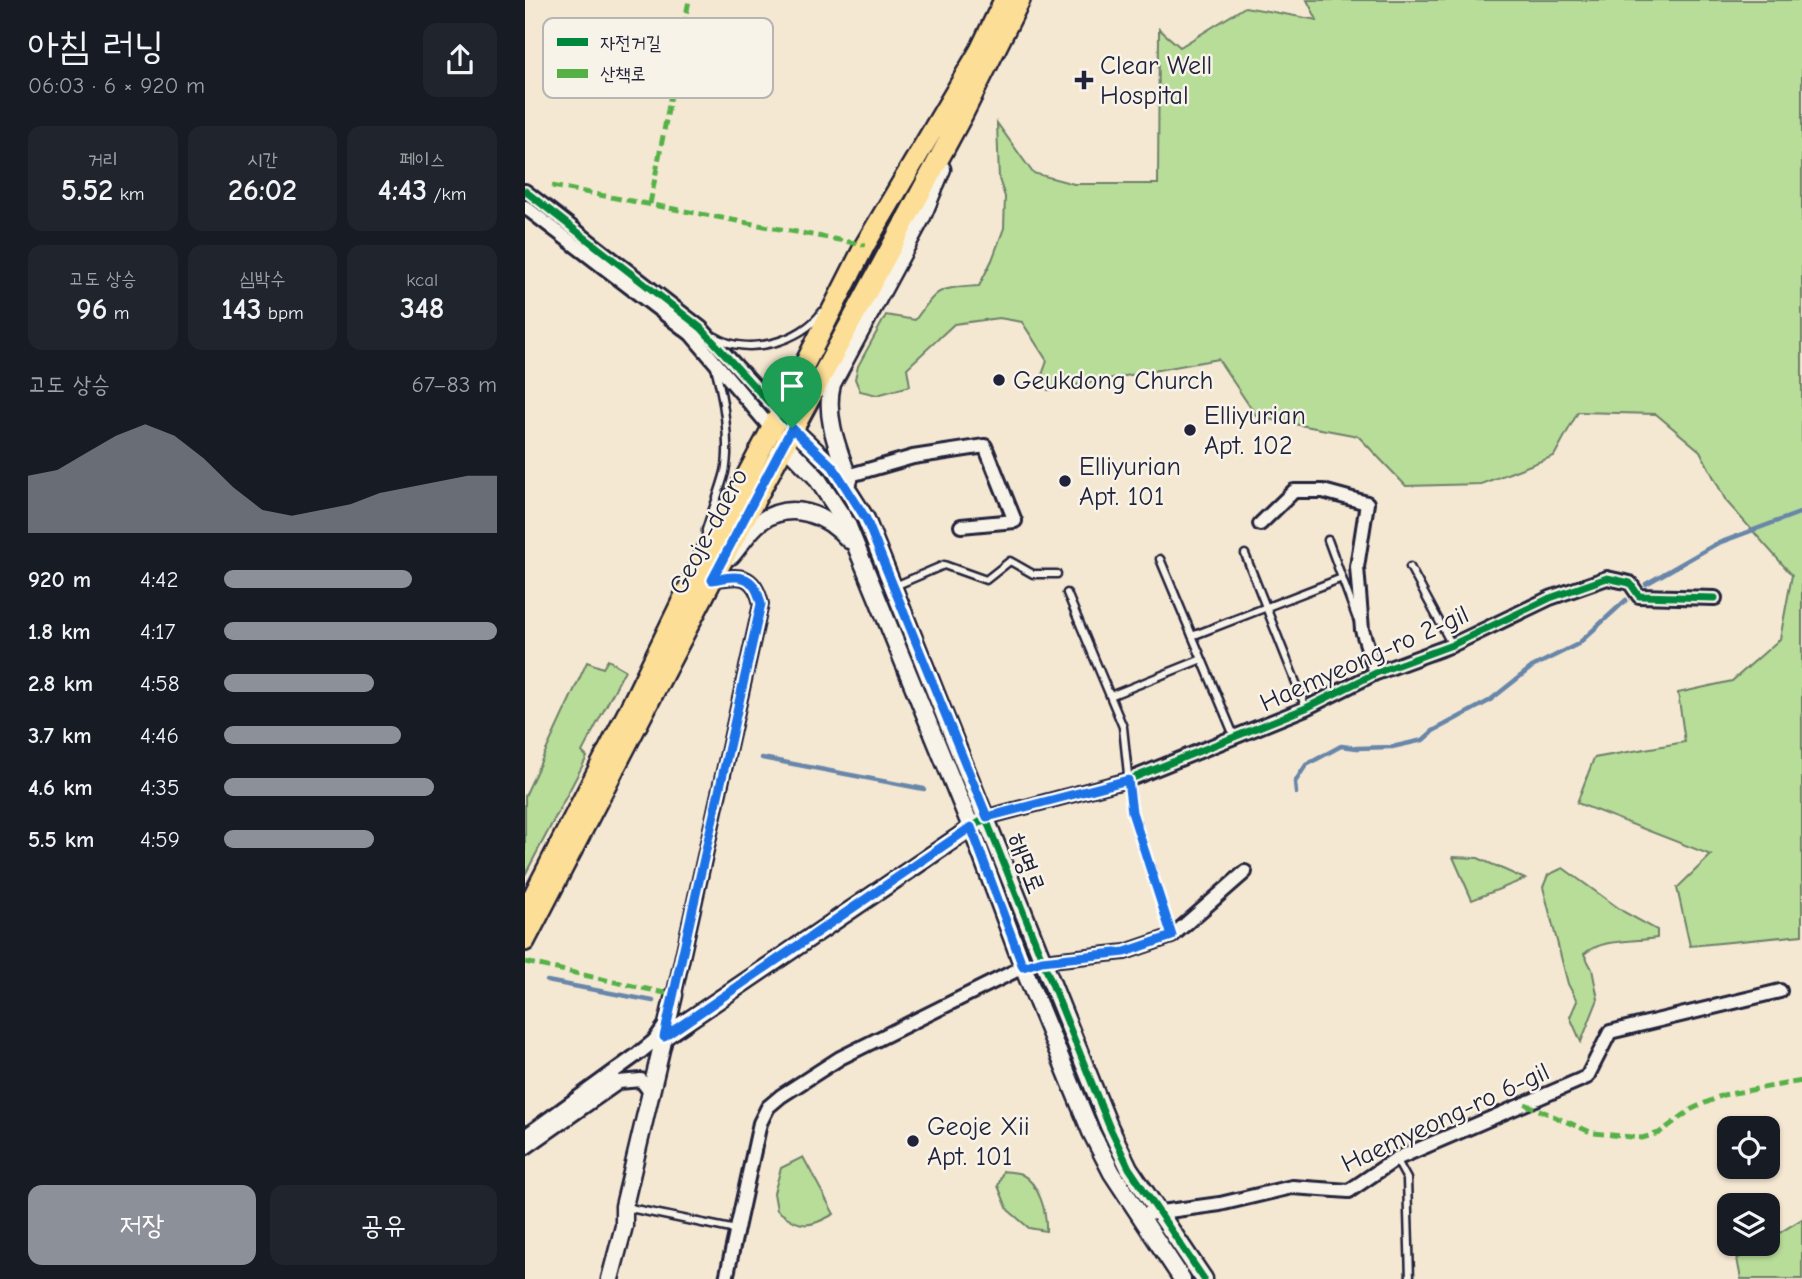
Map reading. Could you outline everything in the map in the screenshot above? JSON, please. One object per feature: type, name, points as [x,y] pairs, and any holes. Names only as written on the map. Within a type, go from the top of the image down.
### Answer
[{"type":"main road","name":"Geoje-daero","points":[[525,940],[712,580],[865,245],[980,50],[1004,0]]},
{"type":"main road","name":"Geoje-daero","points":[[525,912],[627,714],[706,552],[782,428],[964,112],[1020,0]]},
{"type":"street","points":[[856,503],[829,415],[828,399],[832,384],[922,217],[964,112]]},
{"type":"street","points":[[525,191],[701,328],[782,428]]},
{"type":"street","points":[[525,206],[691,334],[714,362],[782,428]]},
{"type":"street","name":"해명로","points":[[782,428],[833,467],[856,503],[894,587],[1042,961],[1119,1147],[1129,1168],[1204,1279]]},
{"type":"street","name":"해명로","points":[[782,428],[847,524],[971,827],[1023,967],[1091,1132],[1112,1173],[1182,1279]]},
{"type":"street","points":[[847,476],[913,457],[985,446],[1015,521],[961,526]]},
{"type":"street","points":[[1260,524],[1294,491],[1323,491],[1367,503],[1357,568],[1362,630],[1376,673]]},
{"type":"street","points":[[712,580],[759,523],[780,512],[802,511],[824,518],[840,530],[857,549]]},
{"type":"street","points":[[602,1279],[616,1224],[623,1211],[651,1093],[761,604],[757,587],[747,579],[732,576],[712,580]]},
{"type":"street","name":"Haemyeong-ro 2-gil","points":[[987,817],[1128,780],[1305,708],[1376,673],[1452,645],[1550,598],[1607,578],[1630,583],[1639,596],[1715,598]]},
{"type":"street","points":[[525,1136],[638,1054],[665,1031],[987,817]]},
{"type":"street","points":[[726,1279],[757,1133],[768,1107],[781,1096],[840,1058],[1023,967],[1042,961],[1125,952],[1172,936],[1245,872]]},
{"type":"street","name":"Haemyeong-ro 6-gil","points":[[1139,1215],[1220,1204],[1292,1187],[1349,1191],[1396,1159],[1587,1077],[1609,1032],[1780,991]]},
{"type":"street","points":[[525,1148],[619,1082],[641,1080],[651,1093]]},
{"type":"street","points":[[610,1279],[624,1226],[623,1211]]},
{"type":"lane","points":[[701,328],[722,341],[740,346],[764,344],[785,338],[798,333],[820,315],[834,292],[851,274]]},
{"type":"lane","points":[[706,552],[706,530],[725,472],[727,455],[721,388],[714,362]]},
{"type":"lane","points":[[1328,540],[1362,630]]},
{"type":"lane","points":[[1245,554],[1305,708]]},
{"type":"lane","points":[[1160,559],[1235,737]]},
{"type":"lane","points":[[894,587],[944,565],[986,580],[1010,561],[1033,574],[1057,573]]},
{"type":"lane","points":[[1410,568],[1452,645]]},
{"type":"lane","points":[[1192,636],[1342,578]]},
{"type":"lane","points":[[1067,593],[1123,727],[1132,812],[1172,936]]},
{"type":"lane","points":[[1110,696],[1202,659]]},
{"type":"lane","points":[[1396,1159],[1407,1179],[1410,1279]]},
{"type":"lane","points":[[623,1211],[736,1230]]},
{"type":"green space","points":[[1307,0],[1802,0],[1802,935],[1690,946],[1677,888],[1711,855],[1577,803],[1594,758],[1685,742],[1678,693],[1732,681],[1780,639],[1792,575],[1726,501],[1700,451],[1656,414],[1578,412],[1554,456],[1481,484],[1406,486],[1358,436],[1257,417],[1218,359],[1048,390],[1042,375],[1047,361],[1022,322],[999,318],[954,324],[907,368],[910,386],[877,395],[860,391],[855,379],[858,366],[886,315],[915,320],[941,291],[979,286],[1004,228],[1005,197],[999,179],[997,123],[1033,173],[1074,184],[1158,184],[1159,29],[1180,47],[1245,7],[1317,20]]},
{"type":"green space","points":[[869,555],[883,572],[955,752],[948,755]]},
{"type":"green space","points":[[608,660],[625,670],[582,752],[587,757],[525,875],[525,796],[587,662],[603,668]]},
{"type":"green space","points":[[1453,857],[1478,858],[1525,879],[1472,900]]},
{"type":"green space","points":[[1563,868],[1624,912],[1657,930],[1657,938],[1609,943],[1584,954],[1592,969],[1598,999],[1581,1042],[1570,1017],[1577,1001],[1568,984],[1543,887],[1548,875]]},
{"type":"green space","points":[[803,1157],[834,1214],[811,1224],[792,1221],[777,1210],[774,1193],[781,1168]]},
{"type":"green space","points":[[1003,1171],[1021,1174],[1033,1184],[1043,1207],[1046,1231],[1029,1228],[1008,1210],[998,1186]]},
{"type":"green space","points":[[1802,1219],[1802,1279],[1741,1279],[1737,1259],[1742,1256],[1780,1256],[1780,1233]]},
{"type":"waterway","points":[[1646,584],[1716,544],[1802,512]]},
{"type":"waterway","points":[[1296,793],[1295,782],[1306,765],[1341,746],[1392,747],[1423,740],[1433,731],[1489,701],[1532,667],[1578,644],[1626,600]]},
{"type":"waterway","points":[[762,758],[924,789]]},
{"type":"waterway","points":[[547,981],[653,1001]]},
{"type":"marked path","points":[[686,18],[689,0]]},
{"type":"marked path","points":[[650,204],[670,98]]},
{"type":"marked path","points":[[552,186],[865,245]]},
{"type":"marked path","points":[[525,962],[674,995]]},
{"type":"marked path","points":[[1525,1104],[1593,1133],[1642,1138],[1659,1133],[1692,1109],[1723,1095],[1802,1081]]},
{"type":"cycle path","points":[[525,191],[701,328],[792,428],[833,467],[866,519],[1109,1126],[1129,1168],[1204,1279]]},
{"type":"cycle path","points":[[664,1037],[987,817],[1128,780],[1306,708],[1376,673],[1452,645],[1550,598],[1607,578],[1630,583],[1639,596],[1715,598]]},
{"type":"place","name":"Clear Well Hospital","points":[[1084,80]]},
{"type":"place","name":"Geukdong Church","points":[[999,380]]},
{"type":"place","name":"Elliyurian Apt. 102","points":[[1190,430]]},
{"type":"place","name":"Elliyurian Apt. 101","points":[[1065,481]]},
{"type":"place","name":"Geoje Xii Apt. 101","points":[[913,1141]]},
{"type":"route","points":[[792,428],[833,467],[866,519],[987,817],[1128,780],[1132,812],[1172,936],[1125,952],[1042,961],[1023,967],[971,827],[664,1037],[761,604],[757,587],[747,579],[732,576],[712,580],[792,428]]}]
